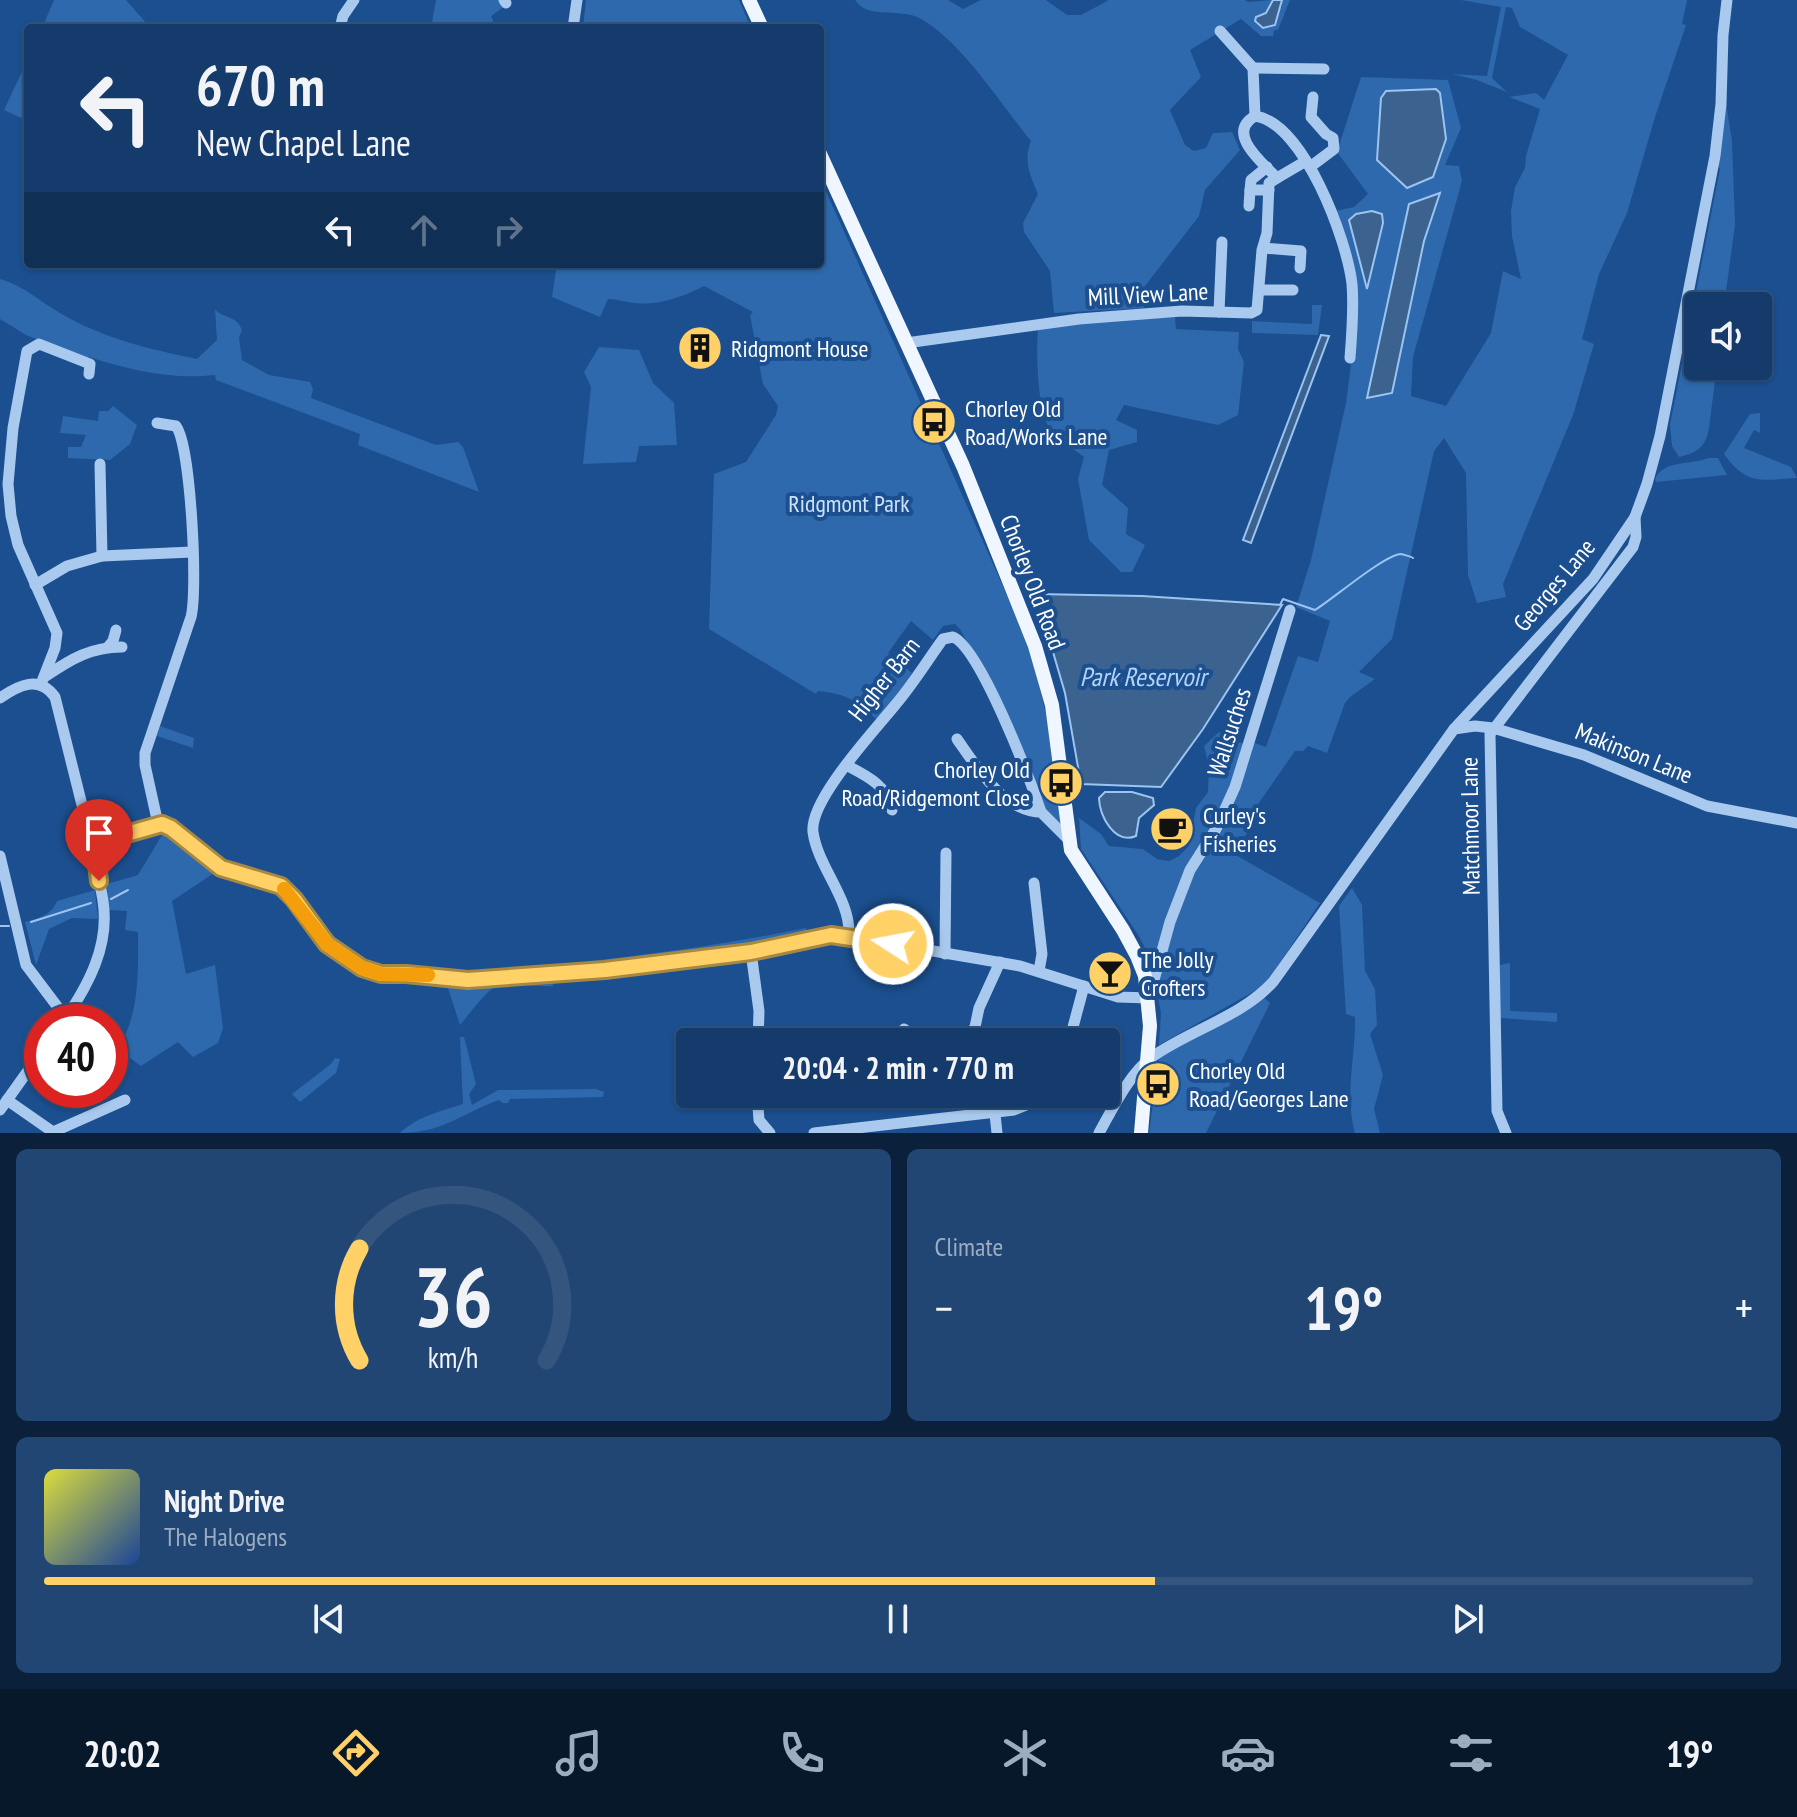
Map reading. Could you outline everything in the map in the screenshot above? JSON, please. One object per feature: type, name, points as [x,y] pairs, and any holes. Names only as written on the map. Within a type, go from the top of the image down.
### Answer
[{"type":"main road","points":[[749,0],[760,24]]},
{"type":"main road","name":"Chorley Old Road","points":[[824,163],[963,466],[1040,660],[1052,705],[1070,841],[1078,863],[1137,956],[1149,998],[1150,1059],[1141,1133]]},
{"type":"street","points":[[341,24],[354,0]]},
{"type":"street","points":[[574,24],[577,0]]},
{"type":"street","name":"Georges Lane","points":[[1150,1059],[1254,998],[1273,982],[1454,729],[1593,579],[1635,517],[1660,436],[1715,156],[1727,0]]},
{"type":"street","points":[[1220,31],[1253,68],[1255,116]]},
{"type":"street","points":[[1253,68],[1324,69]]},
{"type":"street","points":[[1293,290],[1260,290],[1269,183],[1334,149],[1333,138],[1311,117],[1313,97]]},
{"type":"street","points":[[1255,116],[1273,122],[1308,164],[1324,194],[1348,265],[1352,300],[1350,358]]},
{"type":"street","points":[[1255,116],[1244,129],[1244,141],[1277,178]]},
{"type":"street","points":[[1249,206],[1251,180],[1267,167]]},
{"type":"street","points":[[1250,190],[1269,190]]},
{"type":"street","points":[[1219,312],[1222,242]]},
{"type":"street","points":[[1263,248],[1301,251],[1300,268]]},
{"type":"street","name":"Mill View Lane","points":[[906,343],[1079,319],[1182,311],[1251,313],[1257,310],[1260,290]]},
{"type":"street","points":[[74,1004],[90,979],[102,940],[105,916],[94,839],[88,829],[58,707],[44,680],[57,633],[13,529],[8,484],[13,428],[27,351],[35,344],[43,345],[90,364],[89,374]]},
{"type":"street","points":[[157,423],[181,425],[187,473],[194,606],[145,753],[158,824]]},
{"type":"street","points":[[100,464],[102,556]]},
{"type":"street","name":"Matchmoor Lane","points":[[1506,1133],[1497,1111],[1490,734],[1633,547],[1635,517]]},
{"type":"street","points":[[35,585],[67,566],[102,556],[192,552]]},
{"type":"street","name":"Wallsuches","points":[[1149,998],[1170,922],[1190,870],[1216,829],[1235,787],[1290,610]]},
{"type":"street","points":[[108,647],[116,630]]},
{"type":"street","name":"Higher Barn","points":[[849,936],[848,919],[821,858],[813,828],[819,808],[857,748],[896,705],[943,639],[953,637],[964,644],[993,695],[1041,812]]},
{"type":"street","points":[[0,698],[15,688],[44,680],[81,654],[122,647]]},
{"type":"street","name":"Makinson Lane","points":[[1454,729],[1475,726],[1493,728],[1584,755],[1707,806],[1797,823]]},
{"type":"street","points":[[956,738],[1003,795],[1030,812],[1041,812],[1070,841]]},
{"type":"street","points":[[846,765],[885,791],[890,797],[892,810]]},
{"type":"street","points":[[94,839],[105,840],[158,824],[171,828],[221,868],[281,886],[327,944],[362,968],[381,974],[468,980],[605,970],[751,952],[831,935],[1000,962],[1039,971],[1118,997],[1149,998]]},
{"type":"street","points":[[945,954],[943,853],[960,853]]},
{"type":"street","points":[[0,856],[26,965],[53,1004]]},
{"type":"street","points":[[1034,883],[1042,954],[1039,971]]},
{"type":"street","points":[[1137,956],[1163,950]]},
{"type":"street","points":[[751,952],[758,1028]]},
{"type":"street","points":[[974,1028],[979,1008],[1000,962]]},
{"type":"street","points":[[1073,1028],[1084,986]]},
{"type":"street","points":[[1099,1133],[1120,1097],[1150,1059]]},
{"type":"street","points":[[24,1077],[4,1105],[53,1132],[107,1108]]},
{"type":"street","points":[[758,1108],[759,1120],[770,1133]]},
{"type":"street","points":[[814,1133],[995,1114],[1020,1108]]},
{"type":"street","points":[[995,1114],[997,1133]]},
{"type":"green space","points":[[54,0],[126,0],[147,24],[44,24]]},
{"type":"green space","points":[[436,0],[499,0],[505,6],[491,16],[494,24],[432,24]]},
{"type":"green space","points":[[586,0],[739,0],[749,24],[583,24]]},
{"type":"green space","points":[[855,0],[948,0],[963,9],[981,0],[1046,0],[1067,15],[1081,15],[1109,0],[1273,0],[1266,13],[1255,21],[1282,7],[1282,0],[1290,0],[1273,36],[1261,36],[1241,19],[1190,50],[1201,77],[1170,110],[1185,145],[1194,151],[1206,148],[1213,133],[1232,132],[1240,150],[1205,190],[1199,216],[1145,286],[1144,308],[1054,313],[1050,271],[1024,232],[1023,223],[1038,194],[1028,161],[1031,141],[967,59],[938,31],[915,16],[868,10]]},
{"type":"green space","points":[[1461,0],[1687,0],[1682,24],[1686,25],[1627,213],[1599,274],[1582,339],[1594,344],[1573,415],[1503,584],[1506,597],[1477,603],[1468,575],[1466,473],[1444,438],[1434,451],[1392,639],[1359,672],[1375,679],[1345,703],[1327,753],[1308,746],[1303,751],[1295,751],[1256,807],[1255,820],[1234,854],[1320,903],[1265,985],[1159,1045],[1161,1013],[1151,960],[1139,936],[1081,849],[1079,818],[1101,834],[1109,846],[1143,849],[1157,859],[1169,861],[1179,856],[1189,846],[1196,808],[1208,792],[1209,767],[1204,746],[1219,732],[1250,747],[1252,742],[1266,747],[1298,656],[1318,662],[1330,621],[1296,607],[1311,560],[1346,403],[1356,326],[1335,211],[1354,207],[1368,194],[1337,152],[1361,77],[1448,80],[1461,128],[1445,165],[1459,166],[1462,181],[1413,357],[1411,396],[1446,406],[1491,333],[1503,271],[1521,279],[1512,236],[1511,211],[1515,187],[1525,168],[1540,109],[1509,97],[1536,93],[1544,100],[1568,55],[1520,27],[1512,8],[1506,7],[1492,78],[1507,92],[1452,74],[1487,76],[1501,7]],"holes":[[[1436,89],[1440,94],[1446,139],[1407,188],[1377,160],[1381,98],[1386,91]],[[1439,194],[1367,397],[1409,204]],[[1349,220],[1383,223],[1367,288]]]},
{"type":"green space","points":[[24,68],[24,119],[4,110]]},
{"type":"green space","points":[[1726,103],[1732,141],[1735,225],[1726,292],[1696,292],[1720,169]]},
{"type":"green space","name":"Ridgmont Park","points":[[824,187],[1028,642],[1048,722],[1063,832],[1044,811],[996,693],[955,624],[943,626],[933,640],[911,621],[888,653],[912,673],[895,701],[876,719],[844,696],[818,691],[816,694],[709,629],[714,474],[746,462],[776,415],[778,406],[763,384],[750,315],[753,312],[704,286],[661,302],[634,303],[608,299],[600,317],[552,297],[556,268],[824,268]]},
{"type":"green space","points":[[0,279],[16,285],[76,322],[109,336],[197,359],[217,340],[215,309],[240,325],[242,360],[269,375],[310,382],[313,389],[311,398],[436,445],[458,442],[463,447],[479,492],[358,445],[360,434],[216,380],[215,375],[167,375],[136,370],[89,357],[85,359],[26,335],[0,319]]},
{"type":"green space","points":[[1312,305],[1322,305],[1318,335],[1252,333],[1252,321],[1312,324]]},
{"type":"green space","points":[[1175,317],[1176,329],[1239,332],[1238,349],[1244,362],[1238,415],[1218,425],[1124,405],[1116,420],[1137,430],[1137,442],[1109,450],[1102,485],[1128,508],[1126,534],[1145,545],[1132,572],[1121,572],[1089,540],[1078,479],[1084,457],[1050,429],[1042,409],[1038,380],[1038,329],[1082,322]]},
{"type":"green space","points":[[599,347],[639,350],[653,383],[674,403],[677,445],[639,446],[636,462],[583,464],[591,387],[584,372]]},
{"type":"green space","points":[[1684,353],[1684,380],[1715,380],[1706,440],[1700,448],[1679,457],[1672,446],[1670,425]]},
{"type":"green space","points":[[113,406],[137,425],[130,444],[110,460],[68,458],[68,447],[81,447],[86,435],[60,433],[63,416],[98,421],[99,411],[108,411]]},
{"type":"green space","points":[[1760,413],[1760,433],[1754,430],[1744,448],[1791,467],[1797,478],[1756,479],[1740,472],[1724,454],[1750,414]]},
{"type":"green space","points":[[1718,458],[1727,475],[1656,482],[1655,479],[1664,469]]},
{"type":"green space","points":[[160,726],[194,738],[193,748],[157,736]]},
{"type":"green space","points":[[165,830],[214,873],[172,901],[186,974],[215,965],[223,1028],[218,1043],[193,1057],[178,1042],[141,1066],[128,1056],[128,1027],[137,978],[138,932],[125,930],[127,911],[109,910],[107,884],[138,875]]},
{"type":"green space","points":[[1352,888],[1362,905],[1365,971],[1375,989],[1377,1025],[1370,1034],[1383,1075],[1374,1109],[1380,1133],[1355,1133],[1350,1104],[1355,1017],[1346,1014],[1339,906]]},
{"type":"green space","points":[[95,890],[98,919],[72,918],[49,929],[36,965],[25,922],[52,910],[57,901]]},
{"type":"green space","points":[[806,928],[808,934],[737,950],[497,974],[497,971],[652,954]]},
{"type":"green space","points":[[1510,963],[1510,1011],[1557,1013],[1557,1022],[1500,1018],[1500,965]]},
{"type":"green space","points":[[554,977],[553,986],[495,987],[460,1025],[445,979]]},
{"type":"green space","points":[[1263,997],[1270,1003],[1206,1133],[1149,1133],[1159,1057]]},
{"type":"green space","points":[[460,1037],[464,1037],[476,1084],[469,1094],[472,1105],[498,1090],[596,1089],[604,1092],[603,1097],[510,1099],[508,1103],[499,1100],[428,1130],[400,1133],[422,1118],[463,1104]]},
{"type":"green space","points":[[335,1058],[340,1059],[336,1073],[300,1102],[292,1094]]},
{"type":"water","points":[[1273,0],[1282,0],[1275,25],[1263,28],[1255,21],[1256,17],[1266,13]]},
{"type":"water","points":[[1436,89],[1440,93],[1446,139],[1433,177],[1407,188],[1377,160],[1381,98],[1386,91]]},
{"type":"water","points":[[1440,193],[1424,241],[1392,393],[1367,398],[1409,204]]},
{"type":"water","points":[[1372,211],[1382,214],[1383,223],[1367,289],[1349,220],[1356,214]]},
{"type":"water","points":[[1321,335],[1329,336],[1251,543],[1243,540]]},
{"type":"water","name":"Park Reservoir","points":[[1036,594],[1142,596],[1282,605],[1203,729],[1161,787],[1081,784],[1065,693]]},
{"type":"water","points":[[1105,792],[1132,792],[1153,798],[1154,805],[1139,818],[1136,836],[1128,838],[1115,833],[1105,820],[1099,798]]},
{"type":"waterway","points":[[1280,605],[1283,599],[1315,610],[1393,556],[1401,554],[1413,558]]},
{"type":"waterway","points":[[111,899],[128,890]]},
{"type":"waterway","points":[[31,922],[91,903]]},
{"type":"waterway","points":[[0,926],[9,926]]},
{"type":"slow traffic","points":[[284,889],[327,944],[362,968],[381,974],[428,975]]},
{"type":"place","name":"Ridgmont House","points":[[700,348]]},
{"type":"place","name":"Chorley Old Road/Works Lane","points":[[934,422]]},
{"type":"place","name":"Chorley Old Road/Ridgemont Close","points":[[1061,783]]},
{"type":"place","name":"Curley's Fisheries","points":[[1172,829]]},
{"type":"place","name":"The Jolly Crofters","points":[[1110,973]]},
{"type":"place","name":"Chorley Old Road/Georges Lane","points":[[1158,1084]]},
{"type":"route","points":[[99,881],[94,839],[105,840],[162,824],[221,868],[281,886],[327,944],[362,968],[381,974],[468,980],[605,970],[751,952],[831,935],[893,944]]}]
